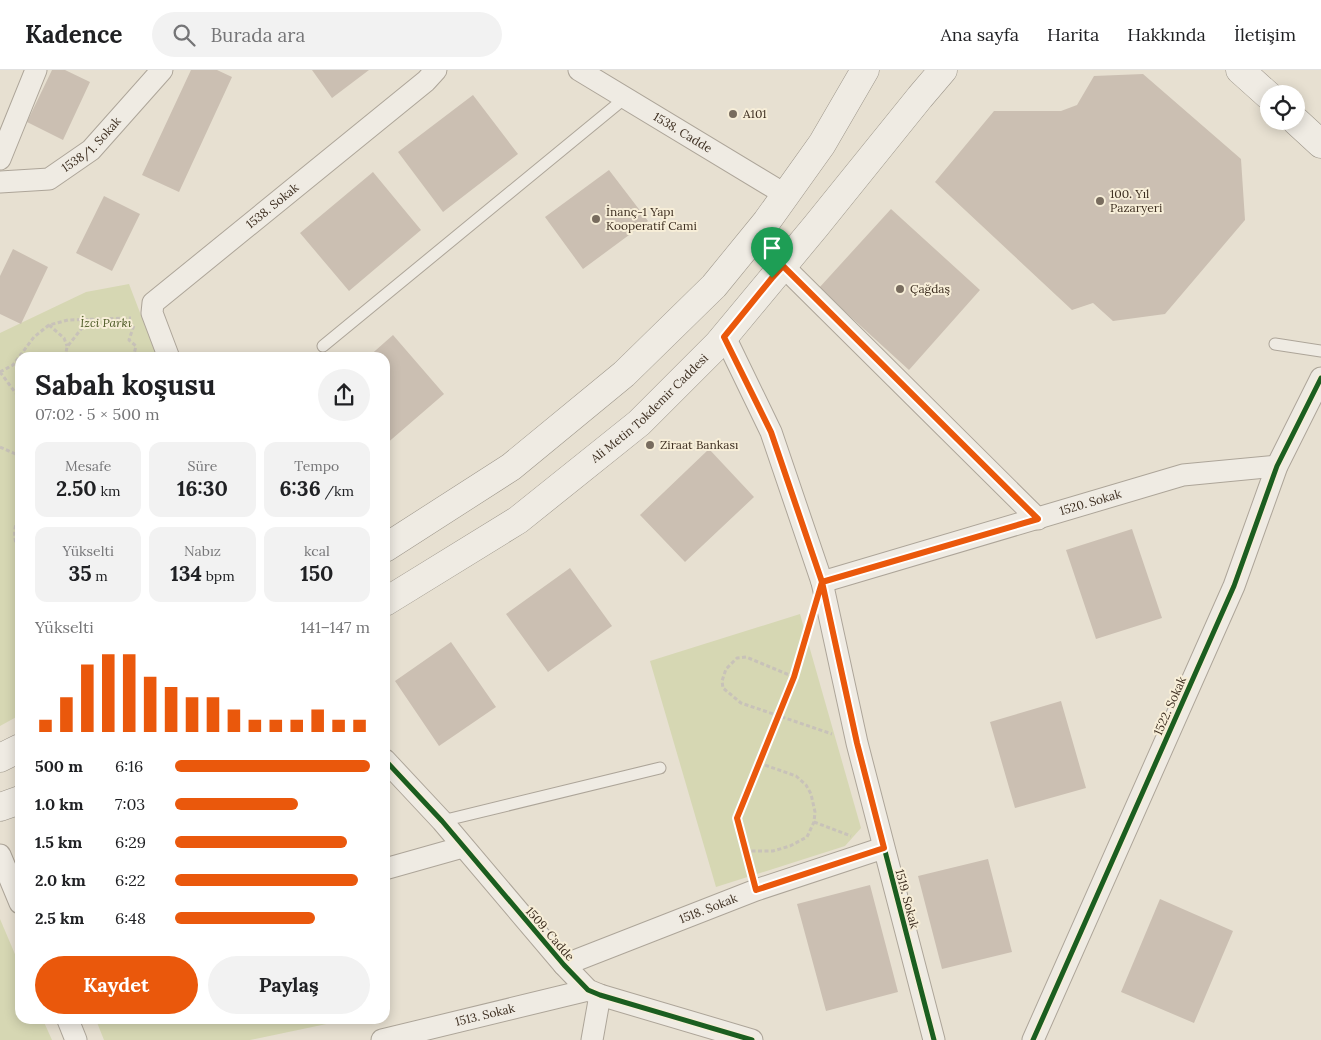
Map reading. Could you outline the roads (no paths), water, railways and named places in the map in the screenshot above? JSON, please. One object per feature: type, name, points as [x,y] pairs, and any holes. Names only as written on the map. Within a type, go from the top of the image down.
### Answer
[{"type":"main road","points":[[390,545],[511,467],[624,374],[714,286],[767,221],[822,144],[865,70]]},
{"type":"main road","name":"Ali Metin Tokdemir Caddesi","points":[[390,599],[518,520],[639,423],[724,337],[943,70]]},
{"type":"main road","points":[[1305,129],[1321,144]]},
{"type":"main road","points":[[0,758],[15,750]]},
{"type":"main road","points":[[0,807],[15,802]]},
{"type":"street","points":[[0,159],[36,70]]},
{"type":"street","name":"1538/1. Sokak","points":[[0,182],[48,179],[91,150],[162,70]]},
{"type":"street","name":"1538. Sokak","points":[[167,352],[152,313],[153,303],[418,87],[436,70]]},
{"type":"street","name":"1538. Cadde","points":[[579,70],[786,195]]},
{"type":"street","points":[[783,266],[1038,519]]},
{"type":"street","name":"1519. Sokak","points":[[724,337],[771,432],[822,582],[857,743],[934,1040]]},
{"type":"street","name":"1522. Sokak","points":[[1034,1040],[1234,586],[1277,466],[1321,378]]},
{"type":"street","name":"1520. Sokak","points":[[822,582],[1183,475],[1277,466]]},
{"type":"street","name":"1509. Cadde","points":[[390,765],[442,821],[564,966],[594,993],[752,1040]]},
{"type":"street","points":[[390,868],[463,848]]},
{"type":"street","name":"1518. Sokak","points":[[564,966],[756,890],[884,848]]},
{"type":"street","points":[[0,855],[15,892]]},
{"type":"street","points":[[592,1040],[594,993]]},
{"type":"street","name":"1513. Sokak","points":[[382,1040],[594,993]]},
{"type":"street","points":[[70,1024],[76,1040]]},
{"type":"lane","points":[[323,346],[625,98]]},
{"type":"lane","points":[[1275,344],[1321,351]]},
{"type":"lane","points":[[442,821],[660,768]]},
{"type":"place","name":"A101","points":[[733,114]]},
{"type":"place","name":"100. Yıl Pazaryeri","points":[[1100,201]]},
{"type":"place","name":"İnanç-1 Yapı Kooperatif Cami","points":[[596,219]]},
{"type":"place","name":"Çağdaş","points":[[900,289]]},
{"type":"place","name":"Ziraat Bankası","points":[[650,445]]},
{"type":"park label","name":"İzci Parkı","points":[[106,323]]}]
